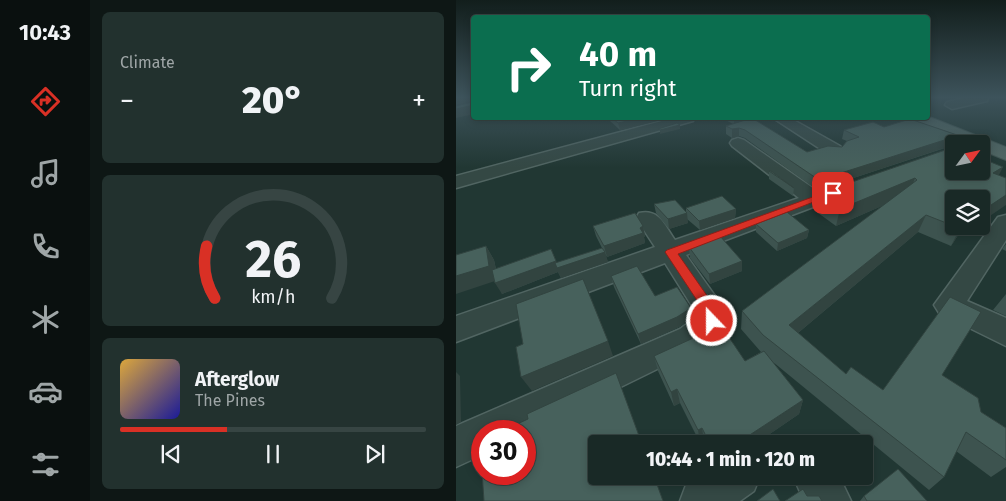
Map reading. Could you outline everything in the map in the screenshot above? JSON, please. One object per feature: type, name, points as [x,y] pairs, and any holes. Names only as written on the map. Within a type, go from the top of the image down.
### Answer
[{"type":"main road","points":[[927,121],[960,135]]},
{"type":"main road","points":[[940,121],[1006,148]]},
{"type":"main road","points":[[990,147],[1006,154]]},
{"type":"street","points":[[456,182],[676,121]]},
{"type":"street","points":[[786,121],[834,150]]},
{"type":"street","points":[[738,143],[815,200]]},
{"type":"street","points":[[456,329],[869,180]]},
{"type":"street","points":[[513,420],[691,338],[712,321],[710,310],[647,218]]},
{"type":"street","points":[[1006,222],[996,255],[948,305],[1006,333]]},
{"type":"street","points":[[456,447],[471,440]]},
{"type":"street","points":[[702,501],[726,485]]},
{"type":"street","points":[[819,485],[829,501]]},
{"type":"building","points":[[741,121],[757,121],[807,152],[828,146],[842,147],[847,141],[859,137],[844,130],[873,122],[884,127],[902,121],[917,121],[957,135],[945,135],[945,140],[819,180],[745,130],[739,128],[732,129],[726,126]]},
{"type":"building","points":[[677,123],[680,125],[658,129]]},
{"type":"building","points":[[945,150],[945,180],[990,180],[990,162],[1003,167],[993,173],[1006,178],[1006,195],[990,206],[990,190],[945,190],[945,222],[926,215],[789,325],[846,374],[851,367],[883,390],[950,297],[981,312],[942,375],[978,398],[981,412],[1006,428],[1006,460],[966,432],[944,477],[763,335],[742,311],[917,180],[915,178],[840,209],[817,194]]},
{"type":"building","points":[[769,171],[771,171],[794,188]]},
{"type":"building","points":[[722,196],[736,209],[699,221],[686,208]]},
{"type":"building","points":[[675,200],[687,213],[668,219],[654,204]]},
{"type":"building","points":[[787,212],[809,230],[778,243],[756,224]]},
{"type":"building","points":[[635,213],[643,226],[640,228],[643,233],[604,246],[593,226]]},
{"type":"building","points":[[720,236],[742,261],[709,274],[689,247]]},
{"type":"building","points":[[486,246],[489,266],[456,276],[456,255]]},
{"type":"building","points":[[602,248],[605,252],[557,268],[555,263]]},
{"type":"building","points":[[551,249],[556,261],[495,283],[492,270]]},
{"type":"building","points":[[637,266],[655,296],[677,287],[691,308],[677,317],[638,334],[611,276]]},
{"type":"building","points":[[583,279],[608,341],[521,377],[516,347],[523,344],[516,304]]},
{"type":"building","points":[[718,321],[745,361],[764,351],[803,400],[750,435],[706,435],[702,428],[698,430],[677,389],[671,392],[654,356],[702,334]]},
{"type":"building","points":[[616,373],[639,435],[588,435],[588,485],[657,485],[663,501],[484,501],[483,485],[536,485],[536,420],[526,420],[528,419],[527,414]]},
{"type":"building","points":[[898,469],[927,501],[867,501],[864,496]]},
{"type":"building","points":[[773,489],[780,501],[757,501]]},
{"type":"building","points":[[803,489],[807,496],[819,496],[822,501],[785,501]]},
{"type":"route","points":[[712,321],[710,310],[671,252],[833,193]]}]
